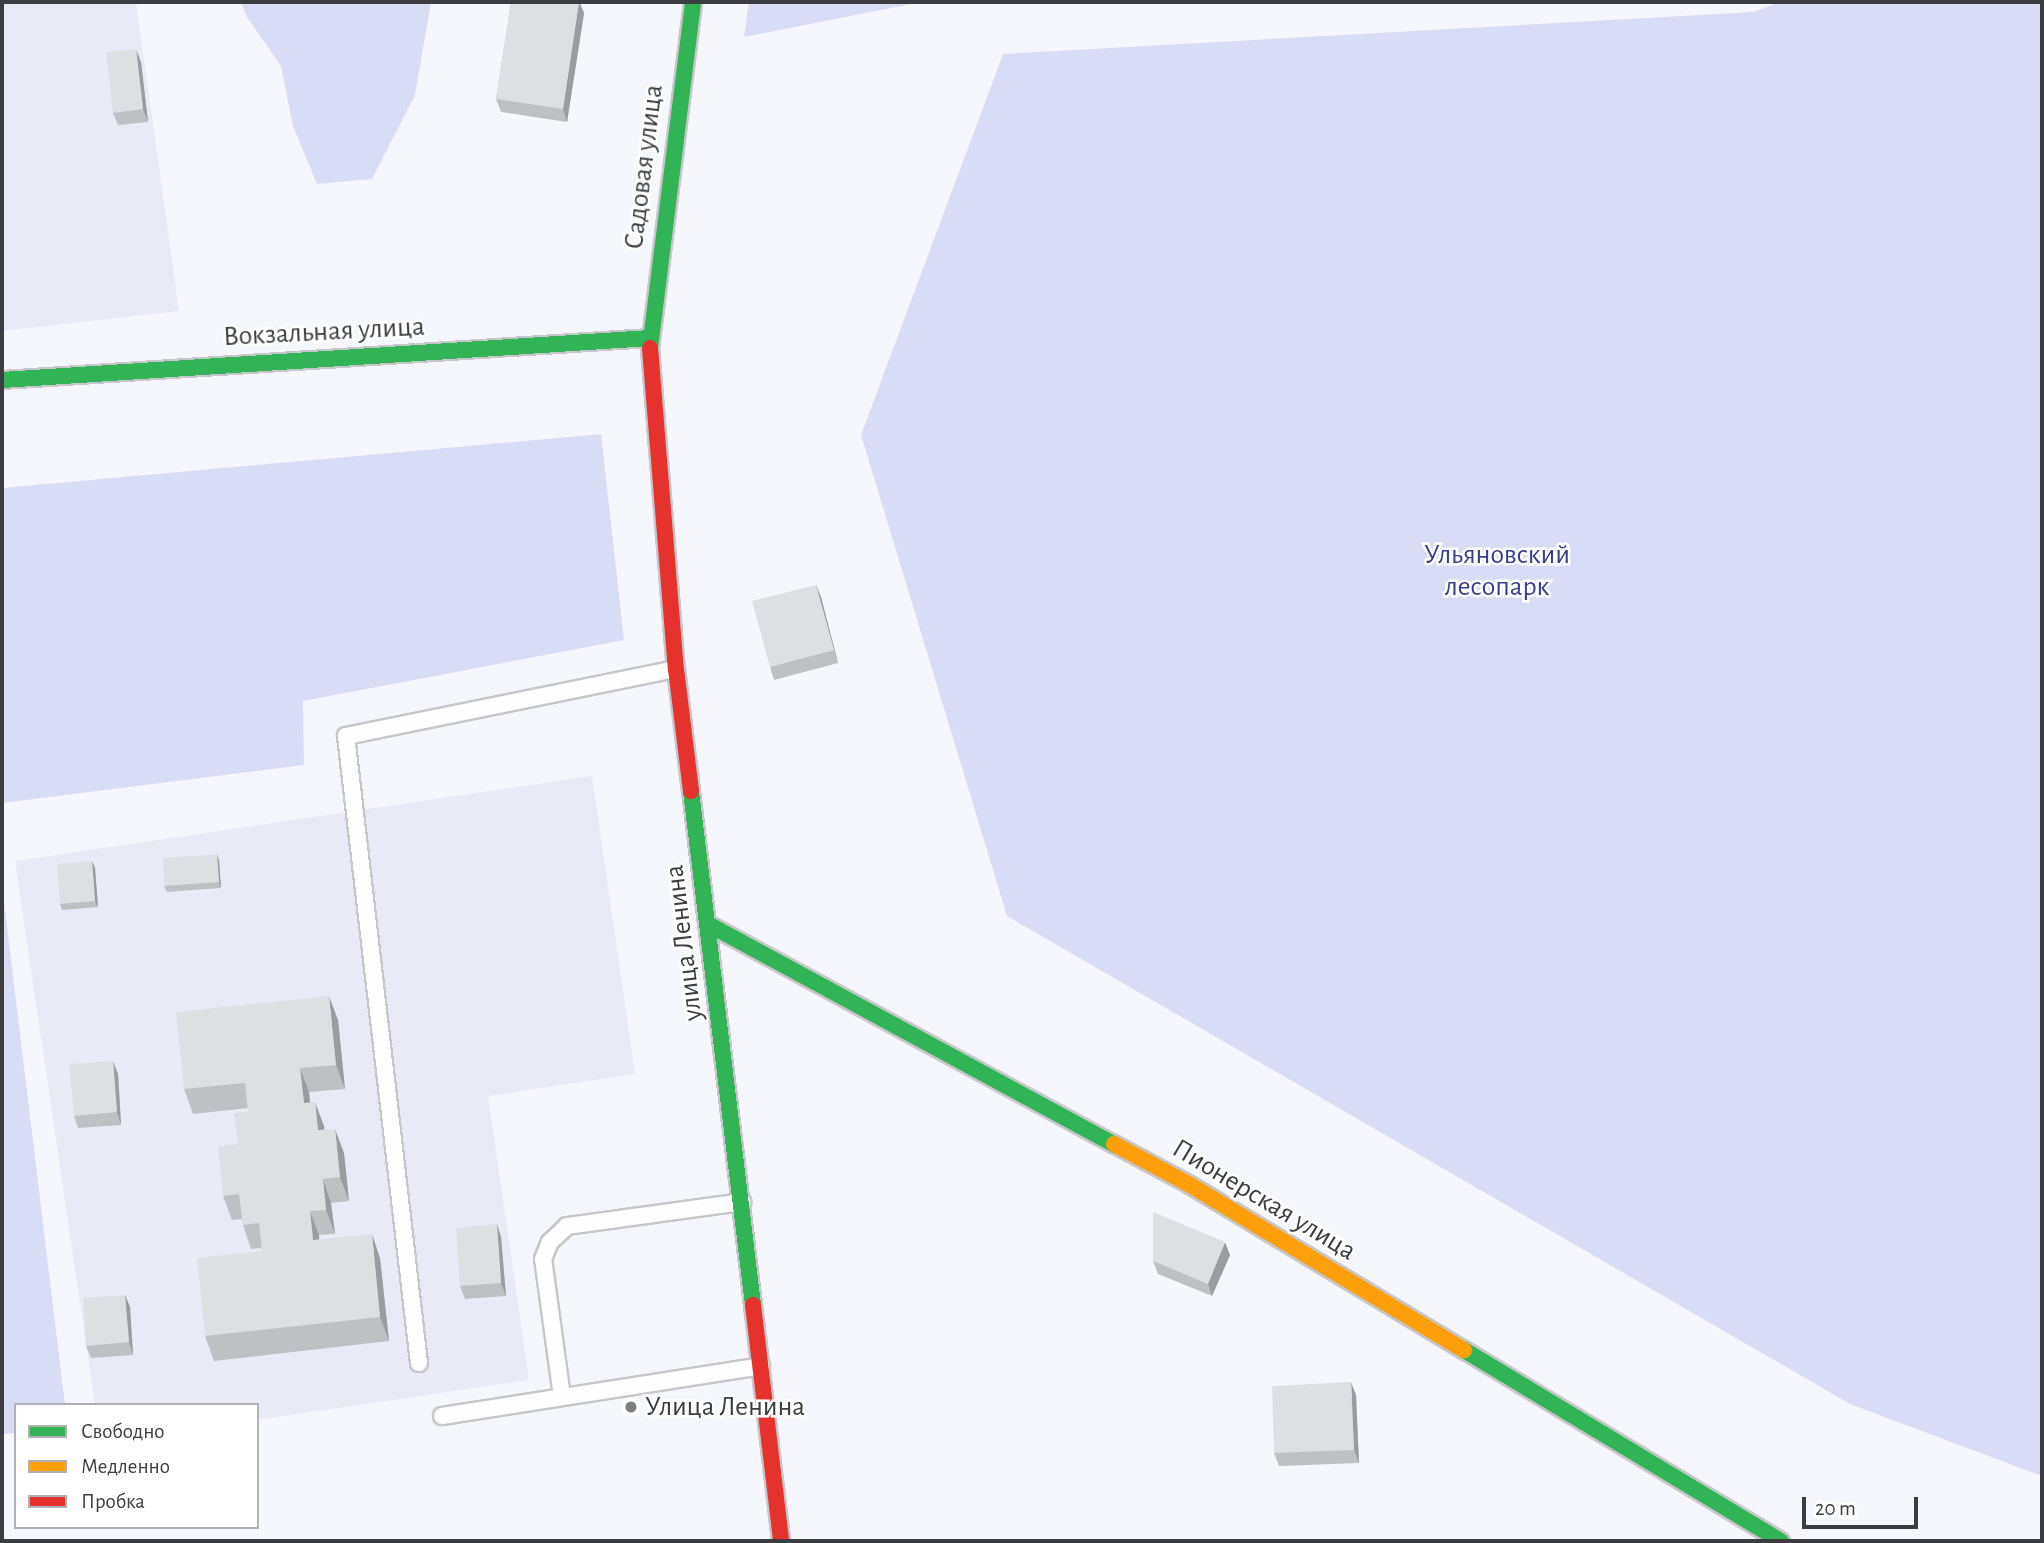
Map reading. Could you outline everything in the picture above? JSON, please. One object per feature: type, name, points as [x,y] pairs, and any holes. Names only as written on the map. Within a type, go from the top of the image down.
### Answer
[{"type":"street","name":"Садовая улица","points":[[649,338],[693,2]]},
{"type":"street","name":"Вокзальная улица","points":[[2,380],[649,338]]},
{"type":"street","name":"улица Ленина","points":[[649,338],[676,669],[781,1541]]},
{"type":"street","name":"Пионерская улица","points":[[708,924],[1190,1185],[1781,1541]]},
{"type":"lane","points":[[419,1363],[346,736],[676,669]]},
{"type":"lane","points":[[562,1397],[543,1259],[550,1242],[567,1226],[741,1202]]},
{"type":"lane","points":[[442,1416],[761,1366]]},
{"type":"shaded area","points":[[2,2],[136,2],[179,311],[2,331]]},
{"type":"shaded area","points":[[592,776],[635,1074],[488,1096],[529,1380],[259,1420],[259,1403],[95,1403],[15,861]]},
{"type":"green space","points":[[241,2],[431,2],[415,95],[372,179],[317,184],[293,126],[281,66],[247,17]]},
{"type":"green space","points":[[749,2],[921,2],[744,37]]},
{"type":"green space","name":"Ульяновский лесопарк","points":[[1781,2],[2042,2],[2042,1476],[1850,1404],[1007,916],[861,435],[1003,54],[1753,12]]},
{"type":"green space","points":[[601,434],[624,640],[303,701],[304,765],[2,803],[2,488]]},
{"type":"green space","points":[[2,885],[65,1403],[14,1403],[14,1433],[2,1434]]},
{"type":"building","points":[[511,2],[579,2],[563,109],[496,99]]},
{"type":"building","points":[[136,49],[143,109],[113,113],[106,52]]},
{"type":"building","points":[[816,585],[834,650],[770,667],[752,601]]},
{"type":"building","points":[[217,854],[219,882],[164,886],[163,858]]},
{"type":"building","points":[[92,861],[95,901],[60,904],[57,864]]},
{"type":"building","points":[[329,996],[336,1065],[300,1068],[304,1103],[315,1102],[318,1130],[335,1129],[340,1177],[323,1179],[326,1210],[310,1211],[313,1240],[372,1234],[380,1317],[205,1336],[197,1258],[262,1251],[259,1223],[243,1225],[239,1194],[223,1196],[218,1146],[238,1144],[234,1113],[248,1112],[245,1083],[184,1089],[176,1012]]},
{"type":"building","points":[[113,1061],[117,1112],[74,1116],[69,1064]]},
{"type":"building","points":[[1153,1212],[1225,1242],[1208,1284],[1153,1261]]},
{"type":"building","points":[[497,1224],[501,1283],[460,1286],[456,1228]]},
{"type":"building","points":[[125,1295],[129,1342],[86,1346],[83,1298]]},
{"type":"building","points":[[1351,1382],[1354,1450],[1274,1453],[1272,1386]]},
{"type":"traffic: fast","points":[[650,348],[693,2]]},
{"type":"traffic: fast","points":[[2,380],[649,338]]},
{"type":"traffic: fast","points":[[691,791],[753,1305]]},
{"type":"traffic: fast","points":[[708,924],[1114,1144]]},
{"type":"traffic: fast","points":[[1464,1350],[1781,1541]]},
{"type":"traffic: slow","points":[[1114,1144],[1190,1185],[1464,1350]]},
{"type":"traffic: jam","points":[[650,348],[676,669],[691,791]]},
{"type":"traffic: jam","points":[[753,1305],[781,1541]]},
{"type":"place","name":"Улица Ленина","points":[[631,1407]]}]
